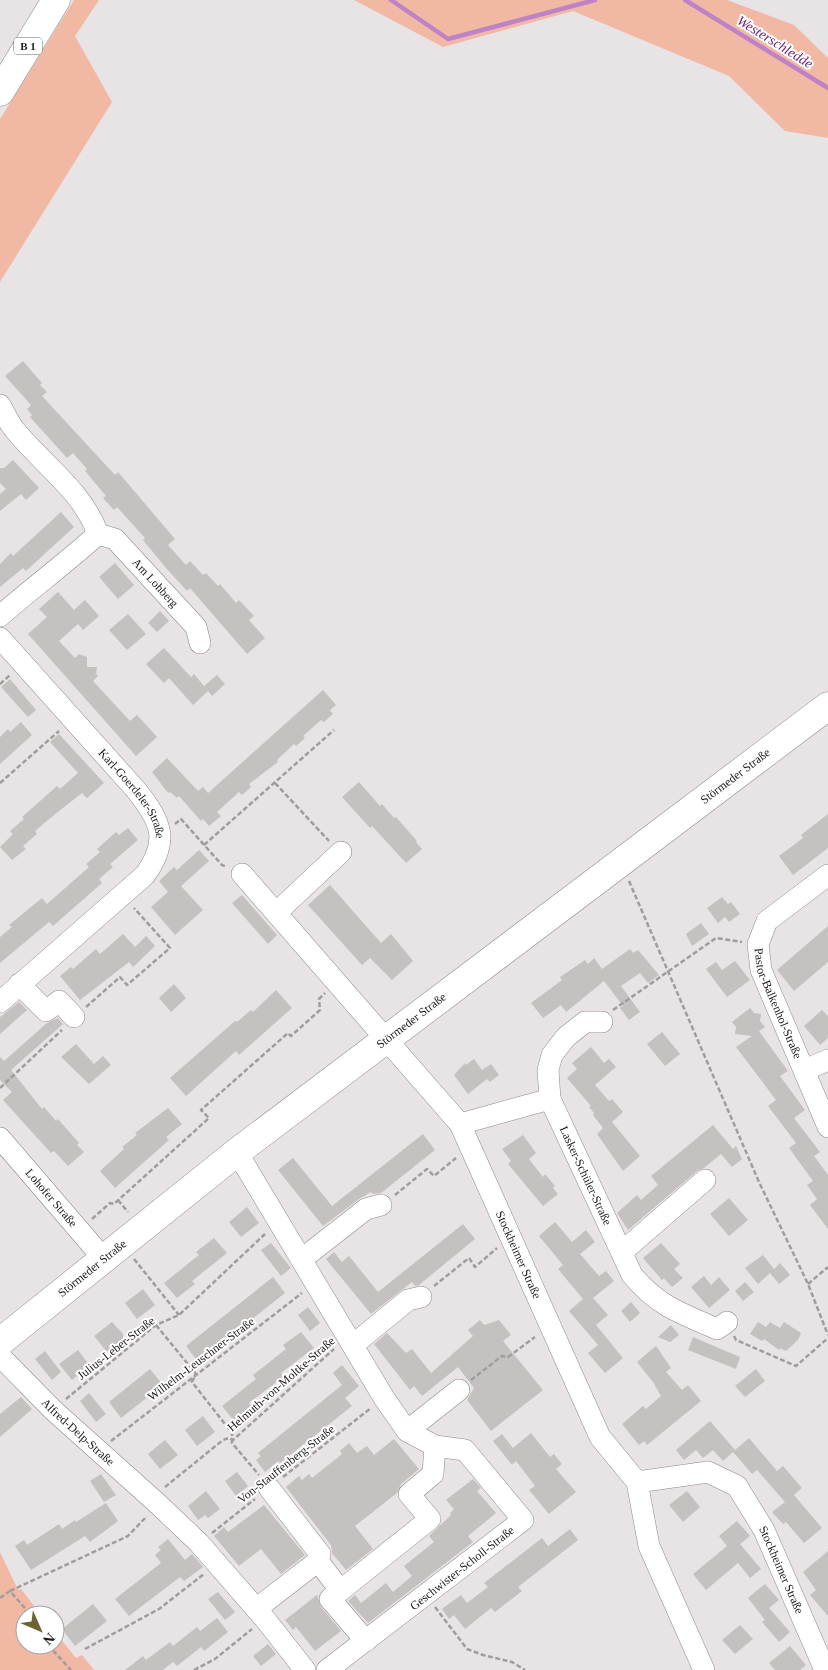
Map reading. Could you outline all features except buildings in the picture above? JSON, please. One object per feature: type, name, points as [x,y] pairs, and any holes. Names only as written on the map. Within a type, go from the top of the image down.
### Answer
[{"type":"main road","name":"B 1","points":[[0,92],[56,0]]},
{"type":"main road","name":"Störmeder Straße","points":[[0,1342],[237,1152],[828,706]]},
{"type":"street","points":[[0,405],[6,430],[72,491],[92,518],[98,534],[70,560],[0,616]]},
{"type":"street","name":"Am Lohberg","points":[[98,534],[115,539],[196,627],[200,643]]},
{"type":"street","name":"Karl-Goerdeler-Straße","points":[[0,638],[155,814],[160,833],[159,850],[154,863],[145,875],[121,894],[0,1002]]},
{"type":"street","points":[[276,913],[341,853]]},
{"type":"street","name":"Stockheimer Straße","points":[[242,874],[460,1124],[600,1437],[637,1482],[649,1546],[704,1670]]},
{"type":"street","name":"Pastor-Balkenhol-Straße","points":[[828,875],[768,921],[758,944],[761,970],[828,1127]]},
{"type":"street","points":[[19,984],[46,1011],[59,1001],[74,1017]]},
{"type":"street","name":"Lasker-Schüler-Straße","points":[[602,1022],[585,1022],[566,1038],[552,1055],[548,1070],[550,1099],[632,1276],[648,1294],[670,1308],[717,1329],[727,1322]]},
{"type":"street","points":[[805,1070],[828,1060]]},
{"type":"street","points":[[460,1124],[550,1099]]},
{"type":"street","name":"Lohofer Straße","points":[[0,1138],[79,1230],[112,1251]]},
{"type":"street","points":[[237,1152],[384,1398],[407,1431],[435,1446],[433,1474],[410,1494],[430,1519],[330,1599],[366,1641]]},
{"type":"street","points":[[622,1252],[705,1180]]},
{"type":"street","points":[[302,1259],[366,1209],[381,1205]]},
{"type":"street","points":[[353,1345],[408,1300],[421,1296]]},
{"type":"street","name":"Alfred-Delp-Straße","points":[[0,1356],[52,1410],[155,1501],[199,1543],[305,1670]]},
{"type":"street","points":[[407,1431],[458,1390]]},
{"type":"street","name":"Geschwister-Scholl-Straße","points":[[327,1670],[523,1520],[465,1450],[435,1446]]},
{"type":"street","name":"Stockheimer Straße","points":[[637,1482],[708,1472],[736,1486],[764,1530],[825,1670]]},
{"type":"street","points":[[260,1614],[318,1562],[320,1554],[269,1488]]},
{"type":"street","points":[[318,1562],[340,1590]]},
{"type":"path","points":[[0,783],[72,720]]},
{"type":"path","points":[[204,845],[334,730]]},
{"type":"path","points":[[274,782],[341,853]]},
{"type":"path","points":[[160,833],[167,832],[181,819],[222,865],[242,874]]},
{"type":"path","points":[[626,876],[760,1182],[808,1284],[828,1337],[796,1366],[736,1340],[727,1322]]},
{"type":"path","points":[[0,1088],[120,976],[127,985],[170,948],[121,894]]},
{"type":"path","points":[[602,1022],[610,1012],[716,938],[758,944]]},
{"type":"path","points":[[79,1230],[110,1203],[114,1204],[209,1118],[201,1110],[288,1033],[291,1036],[320,1010],[319,999],[337,982]]},
{"type":"path","points":[[381,1205],[427,1170],[434,1176],[471,1146]]},
{"type":"path","points":[[118,1200],[126,1210]]},
{"type":"path","name":"Julius-Leber-Straße","points":[[52,1410],[156,1325],[179,1314],[279,1221]]},
{"type":"path","points":[[421,1296],[469,1258],[475,1266],[511,1237]]},
{"type":"path","points":[[112,1251],[179,1314]]},
{"type":"path","points":[[808,1284],[828,1267]]},
{"type":"path","name":"Wilhelm-Leuschner-Straße","points":[[98,1451],[315,1283]]},
{"type":"path","points":[[156,1325],[196,1374],[192,1382],[232,1433],[232,1443],[269,1488]]},
{"type":"path","name":"Helmuth-von-Moltke-Straße","points":[[155,1501],[223,1440],[229,1438],[233,1440],[342,1342],[353,1345]]},
{"type":"path","points":[[458,1390],[502,1356],[508,1357],[520,1349]]},
{"type":"path","name":"Von-Stauffenberg-Straße","points":[[199,1543],[384,1398]]},
{"type":"path","points":[[0,1598],[10,1591],[128,1536],[155,1501]]},
{"type":"path","points":[[85,1649],[160,1609],[217,1563]]},
{"type":"path","points":[[10,1591],[22,1605]]},
{"type":"path","points":[[426,1596],[466,1649],[512,1662],[524,1670]]},
{"type":"path","points":[[194,1670],[215,1659],[260,1614]]},
{"type":"path","points":[[57,1655],[71,1670]]},
{"type":"shaded area","points":[[74,0],[99,0],[75,36],[112,102],[0,282],[0,119]]},
{"type":"shaded area","points":[[354,0],[727,0],[794,25],[828,58],[828,138],[785,131],[729,76],[573,11],[443,47]]},
{"type":"shaded area","points":[[0,1552],[18,1590],[21,1589],[33,1605],[15,1605],[15,1655],[65,1655],[65,1644],[76,1658],[82,1655],[94,1670],[0,1670]]},
{"type":"waterway","name":"Westerschledde","points":[[391,0],[448,39],[595,0]]},
{"type":"waterway","name":"Westerschledde","points":[[685,0],[828,88]]}]
